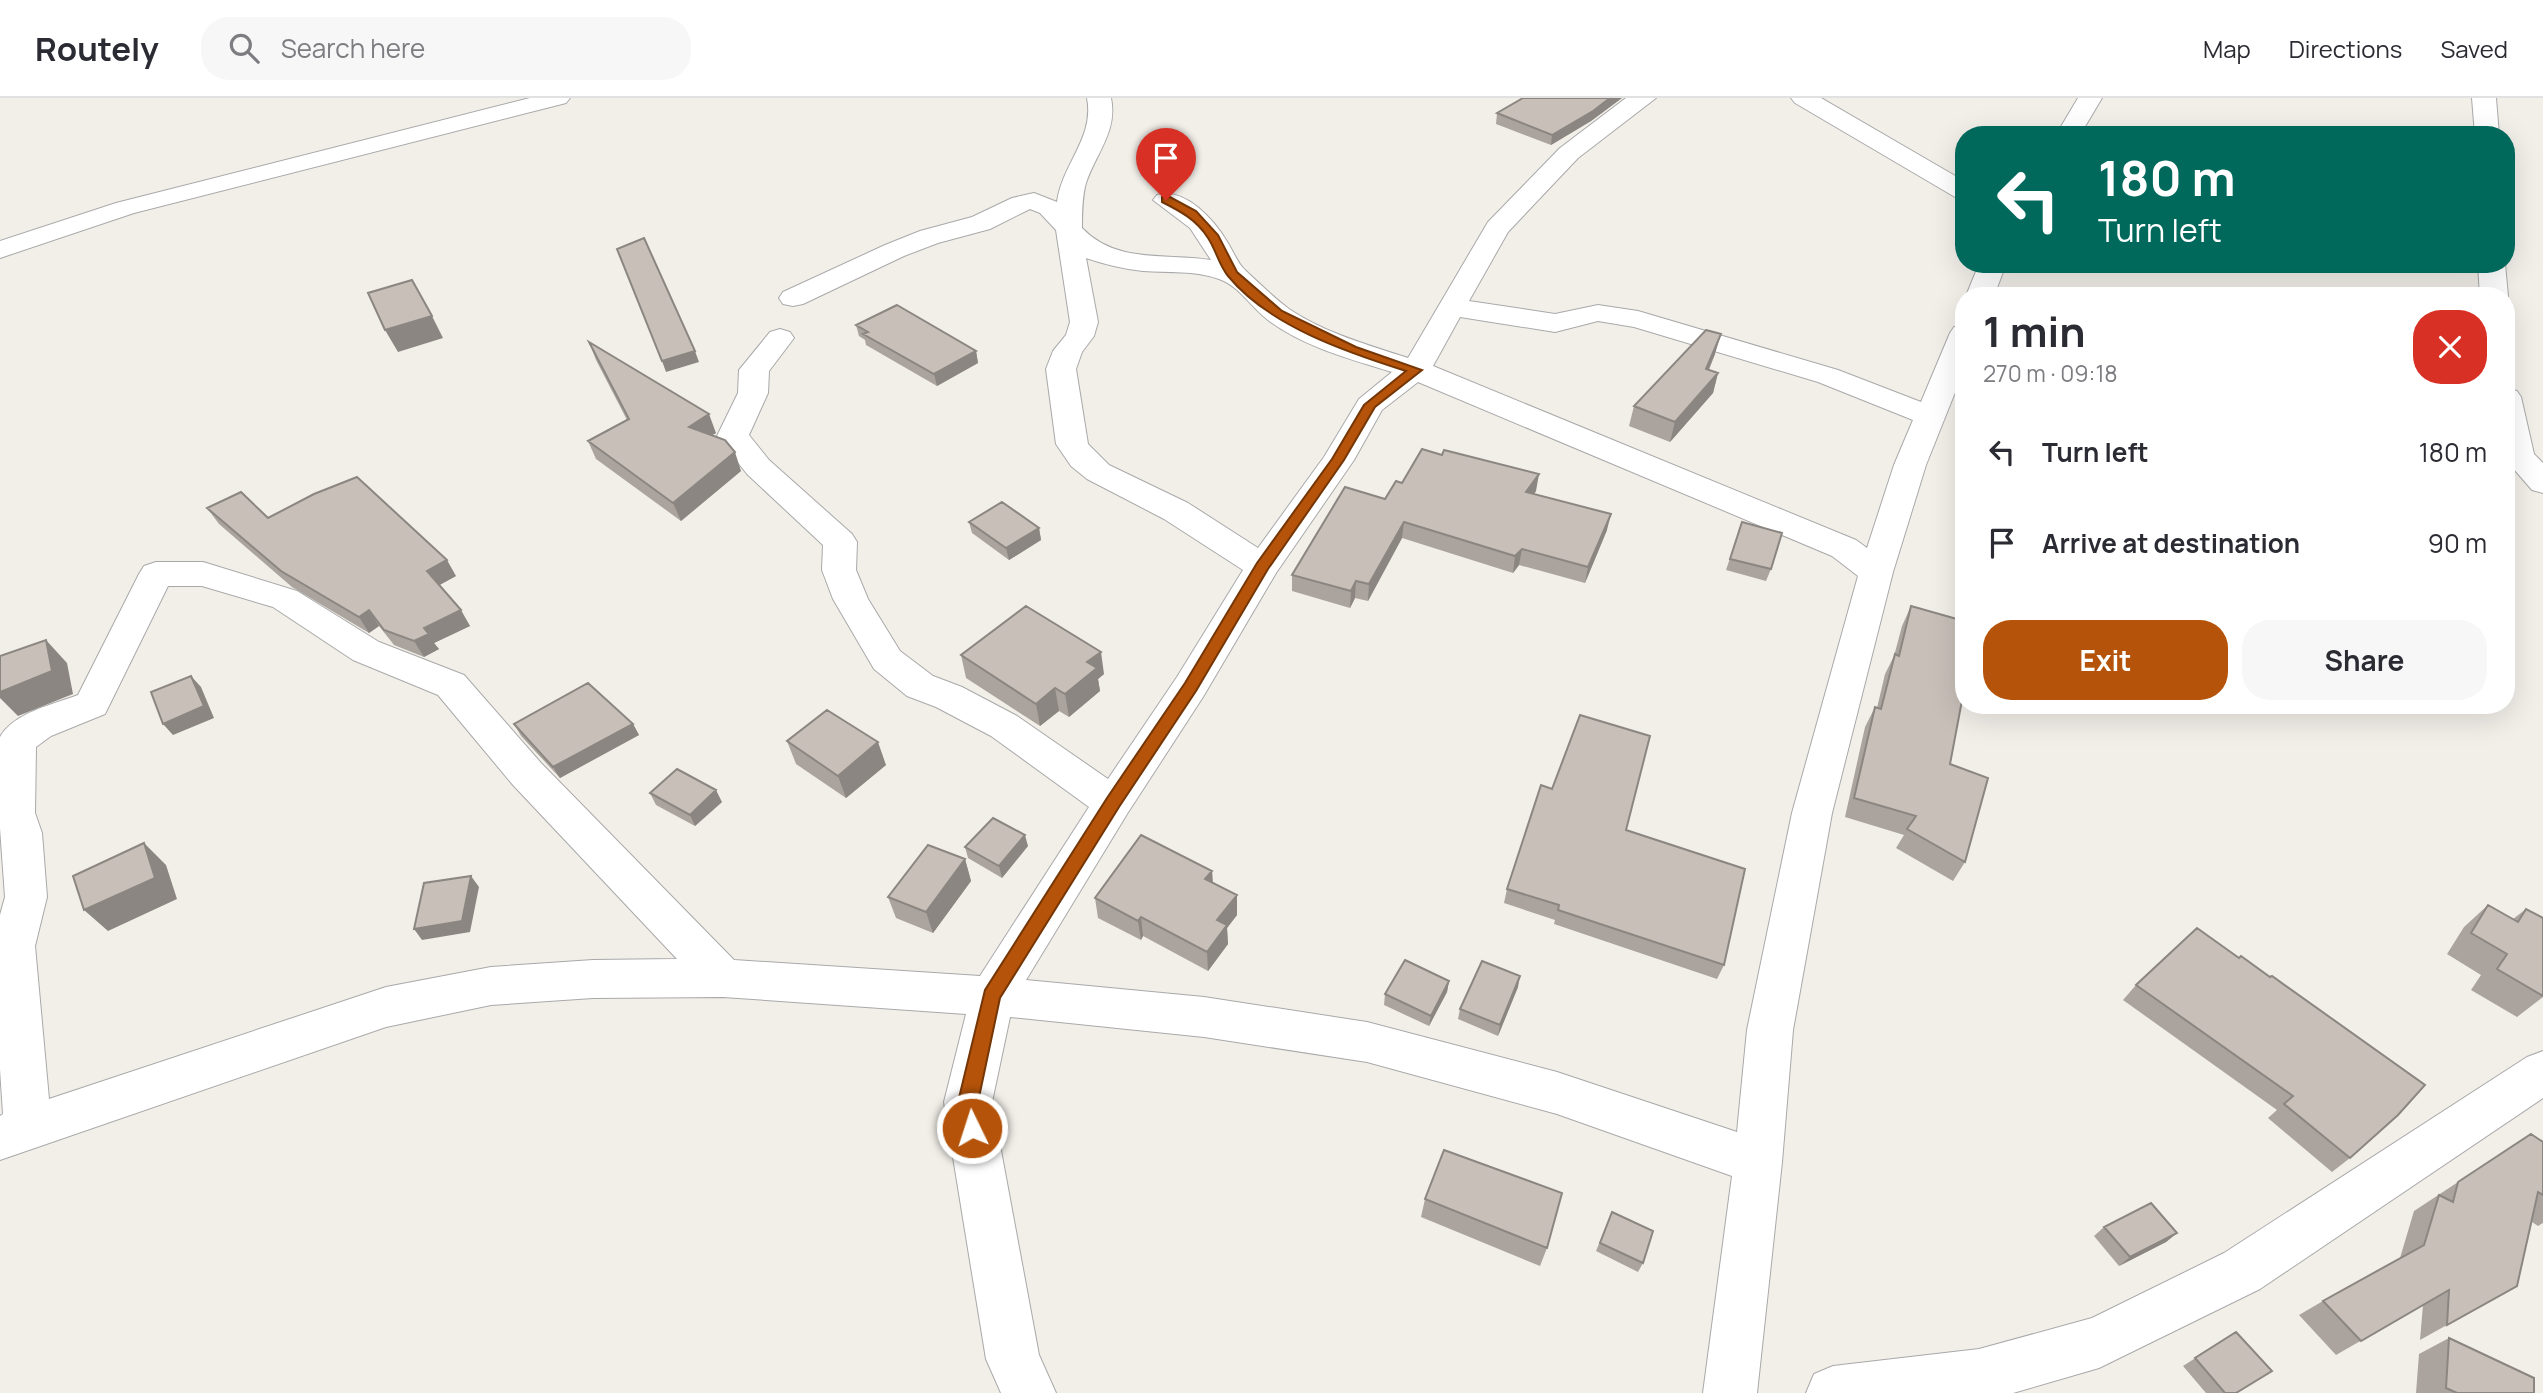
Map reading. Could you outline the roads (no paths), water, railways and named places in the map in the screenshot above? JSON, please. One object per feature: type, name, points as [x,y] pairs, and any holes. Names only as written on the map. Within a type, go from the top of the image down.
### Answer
[{"type":"street","points":[[0,250],[125,208],[558,98]]},
{"type":"street","points":[[1099,98],[1102,106],[1097,137],[1085,157],[1071,192],[1070,232],[1084,322],[1080,336],[1068,351],[1060,369],[1072,444],[1082,459],[1098,472],[1176,511],[1262,567]]},
{"type":"street","points":[[1029,1393],[1013,1359],[968,1102],[992,996],[1113,803],[1190,687],[1262,567],[1338,460],[1370,405],[1396,382],[1416,370],[1497,228],[1569,153],[1644,98]]},
{"type":"street","points":[[1805,98],[1955,187]]},
{"type":"street","points":[[2073,126],[2090,98]]},
{"type":"street","points":[[2484,98],[2486,126]]},
{"type":"street","points":[[1166,200],[1192,214],[1212,235],[1232,274],[1278,314],[1297,325],[1352,349],[1416,370],[1844,548],[1875,572]]},
{"type":"street","points":[[793,298],[928,238],[978,224],[1006,213],[1021,203],[1035,201],[1047,204],[1070,232],[1092,251],[1115,259],[1214,268],[1232,274]]},
{"type":"street","points":[[1450,307],[1555,323],[1598,313],[1638,319],[1828,376],[1930,416]]},
{"type":"street","points":[[780,338],[754,370],[753,393],[733,436],[758,467],[840,542],[839,570],[851,599],[887,660],[920,686],[949,697],[1004,726],[1113,803]]},
{"type":"street","points":[[1730,1393],[1758,1162],[1770,1030],[1810,826],[1875,572],[1910,464],[1955,355]]},
{"type":"street","points":[[2515,438],[2519,456],[2543,483]]},
{"type":"street","points":[[723,978],[527,774],[451,685],[366,651],[285,599],[203,575],[156,574],[92,705],[38,726],[17,741],[15,813],[22,833],[26,897],[13,946],[14,1133],[386,1007],[491,986],[593,979],[723,978],[992,996],[1204,1017],[1367,1042],[1558,1093],[1758,1162]]},
{"type":"street","points":[[1833,1393],[1979,1376],[2099,1342],[2242,1271],[2543,1072]]}]
